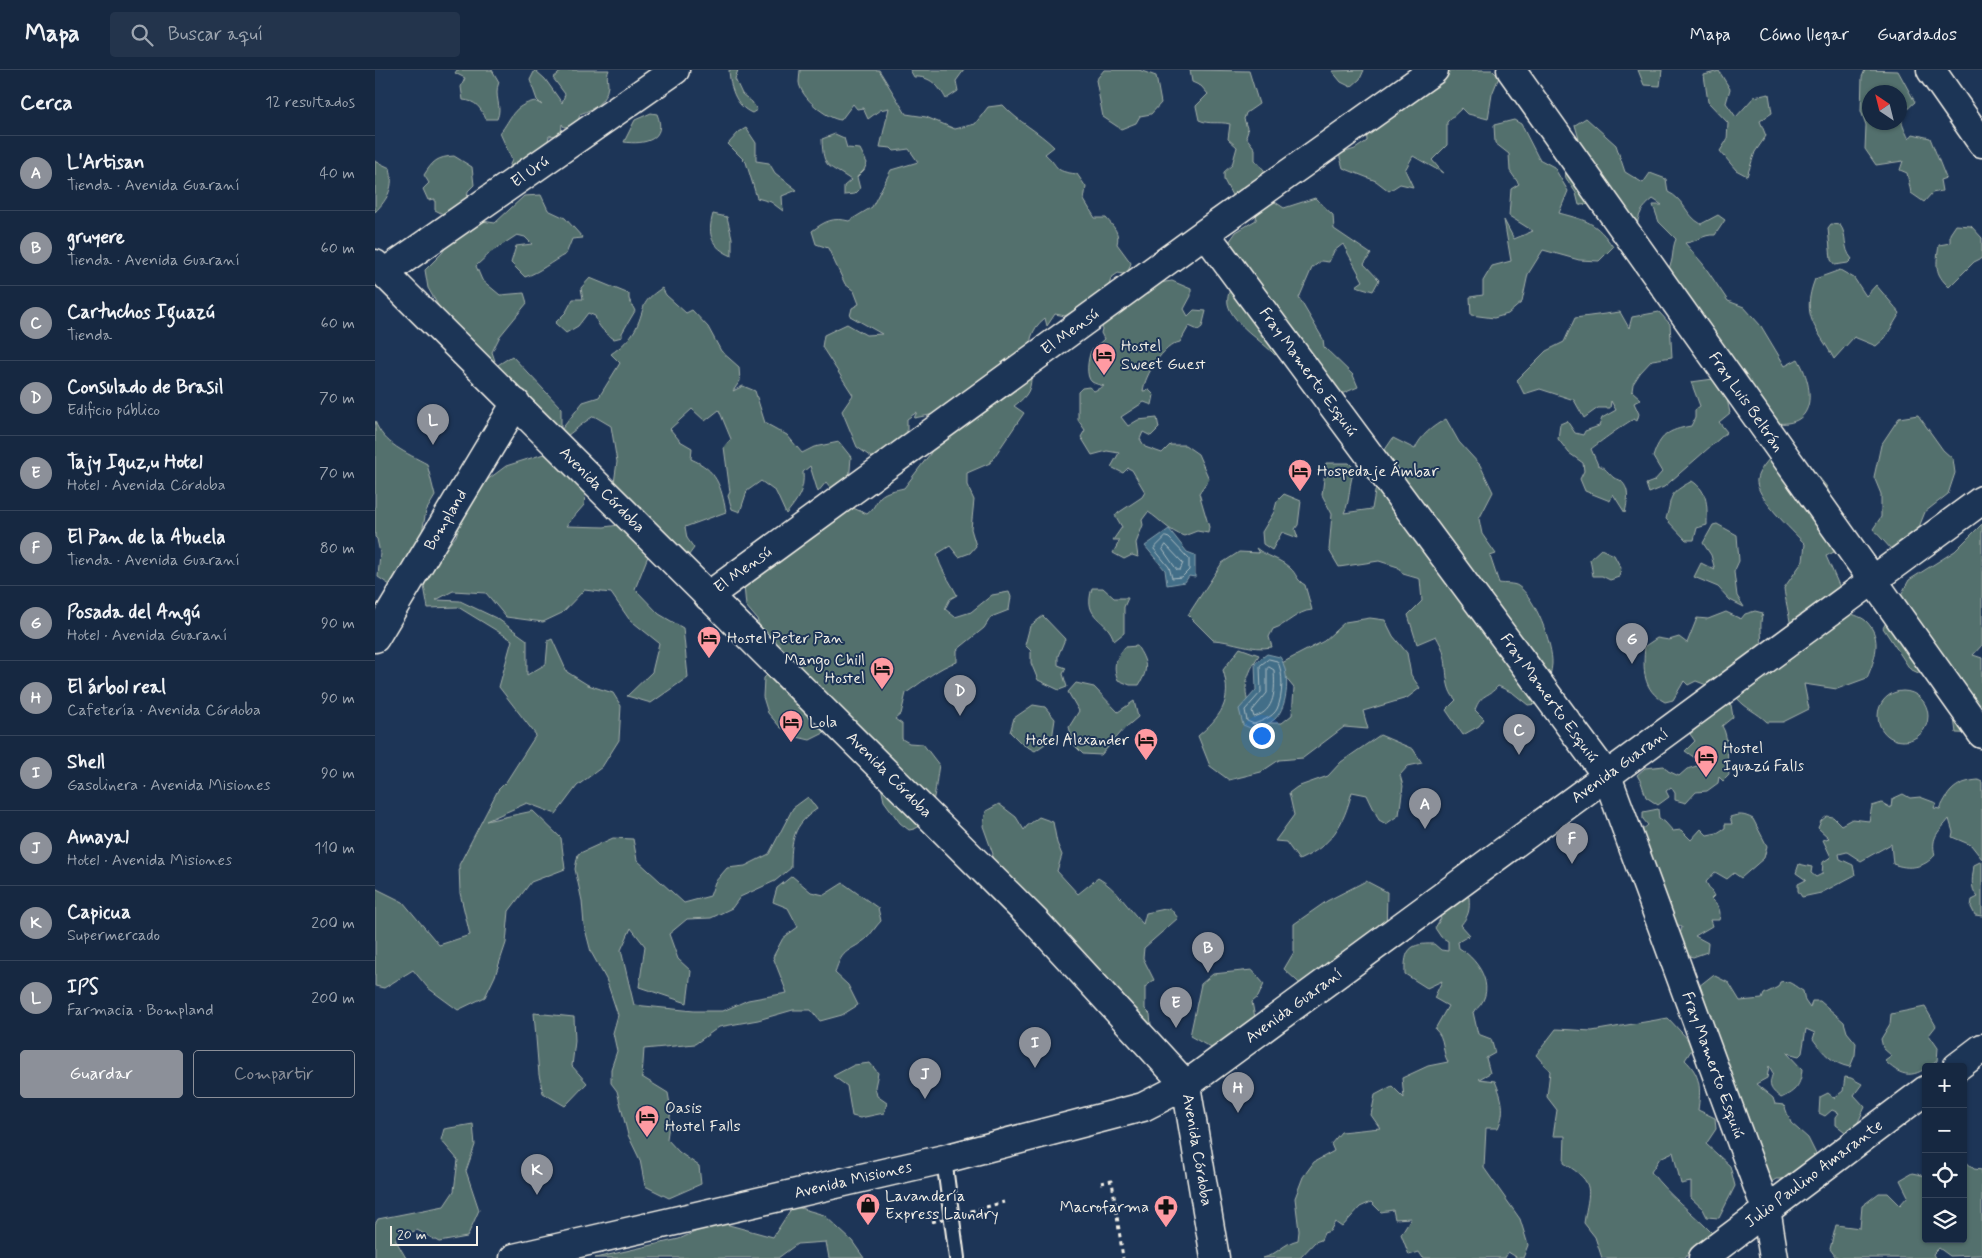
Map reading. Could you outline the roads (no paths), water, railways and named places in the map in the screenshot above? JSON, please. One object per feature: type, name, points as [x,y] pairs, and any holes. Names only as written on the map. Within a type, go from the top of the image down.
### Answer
[{"type":"street","name":"El Urú","points":[[380,269],[675,70]]},
{"type":"street","name":"El Mensú","points":[[708,596],[1205,233],[1434,70]]},
{"type":"street","name":"Fray Luis Beltrán","points":[[1511,70],[1982,734]]},
{"type":"street","points":[[1931,70],[1982,143]]},
{"type":"street","name":"Fray Mamerto Esquiú","points":[[1205,233],[1607,776],[1767,1210],[1774,1258]]},
{"type":"street","name":"Avenida Córdoba","points":[[380,269],[1035,920],[1186,1085],[1215,1258]]},
{"type":"street","name":"Bompland","points":[[375,638],[516,403]]},
{"type":"street","name":"Avenida Guaraní","points":[[1186,1085],[1982,500]]},
{"type":"street","points":[[1962,1063],[1982,1048]]},
{"type":"street","name":"Avenida Misiones","points":[[514,1258],[943,1159],[1143,1107],[1186,1085]]},
{"type":"street","name":"Julio Paulino Amarante","points":[[1703,1258],[1922,1093]]},
{"type":"lane","points":[[943,1159],[957,1258]]},
{"type":"water","points":[[1169,529],[1187,552],[1195,555],[1195,577],[1189,576],[1185,582],[1167,585],[1165,570],[1145,546]]},
{"type":"water","points":[[1267,654],[1280,657],[1285,671],[1287,688],[1280,713],[1271,722],[1255,730],[1243,725],[1239,709],[1256,690],[1255,663]]},
{"type":"place","name":"Hostel Sweet Guest","points":[[1104,376]]},
{"type":"place","name":"IPS","points":[[433,445]]},
{"type":"place","name":"Hospedaje Ámbar","points":[[1300,492]]},
{"type":"place","name":"Hostel Peter Pan","points":[[709,659]]},
{"type":"place","name":"Posada del Angú","points":[[1632,664]]},
{"type":"place","name":"Mango Chill Hostel","points":[[882,690]]},
{"type":"place","name":"Consulado de Brasil","points":[[960,716]]},
{"type":"place","name":"Lola","points":[[791,743]]},
{"type":"place","name":"Cartuchos Iguazú","points":[[1519,755]]},
{"type":"place","name":"Hotel Alexander","points":[[1146,761]]},
{"type":"place","name":"Hostel Iguazú Falls","points":[[1706,778]]},
{"type":"place","name":"L'Artisan","points":[[1425,829]]},
{"type":"place","name":"El Pan de la Abuela","points":[[1572,864]]},
{"type":"place","name":"gruyere","points":[[1208,973]]},
{"type":"place","name":"Tajy Iguz,u Hotel","points":[[1176,1028]]},
{"type":"place","name":"Shell","points":[[1035,1068]]},
{"type":"place","name":"Amayal","points":[[925,1099]]},
{"type":"place","name":"El árbol real","points":[[1238,1113]]},
{"type":"place","name":"Oasis Hostel Falls","points":[[647,1138]]},
{"type":"place","name":"Capicua","points":[[537,1195]]},
{"type":"place","name":"Lavandería Express Laundry","points":[[868,1226]]},
{"type":"place","name":"Macrofarma","points":[[1166,1228]]}]
